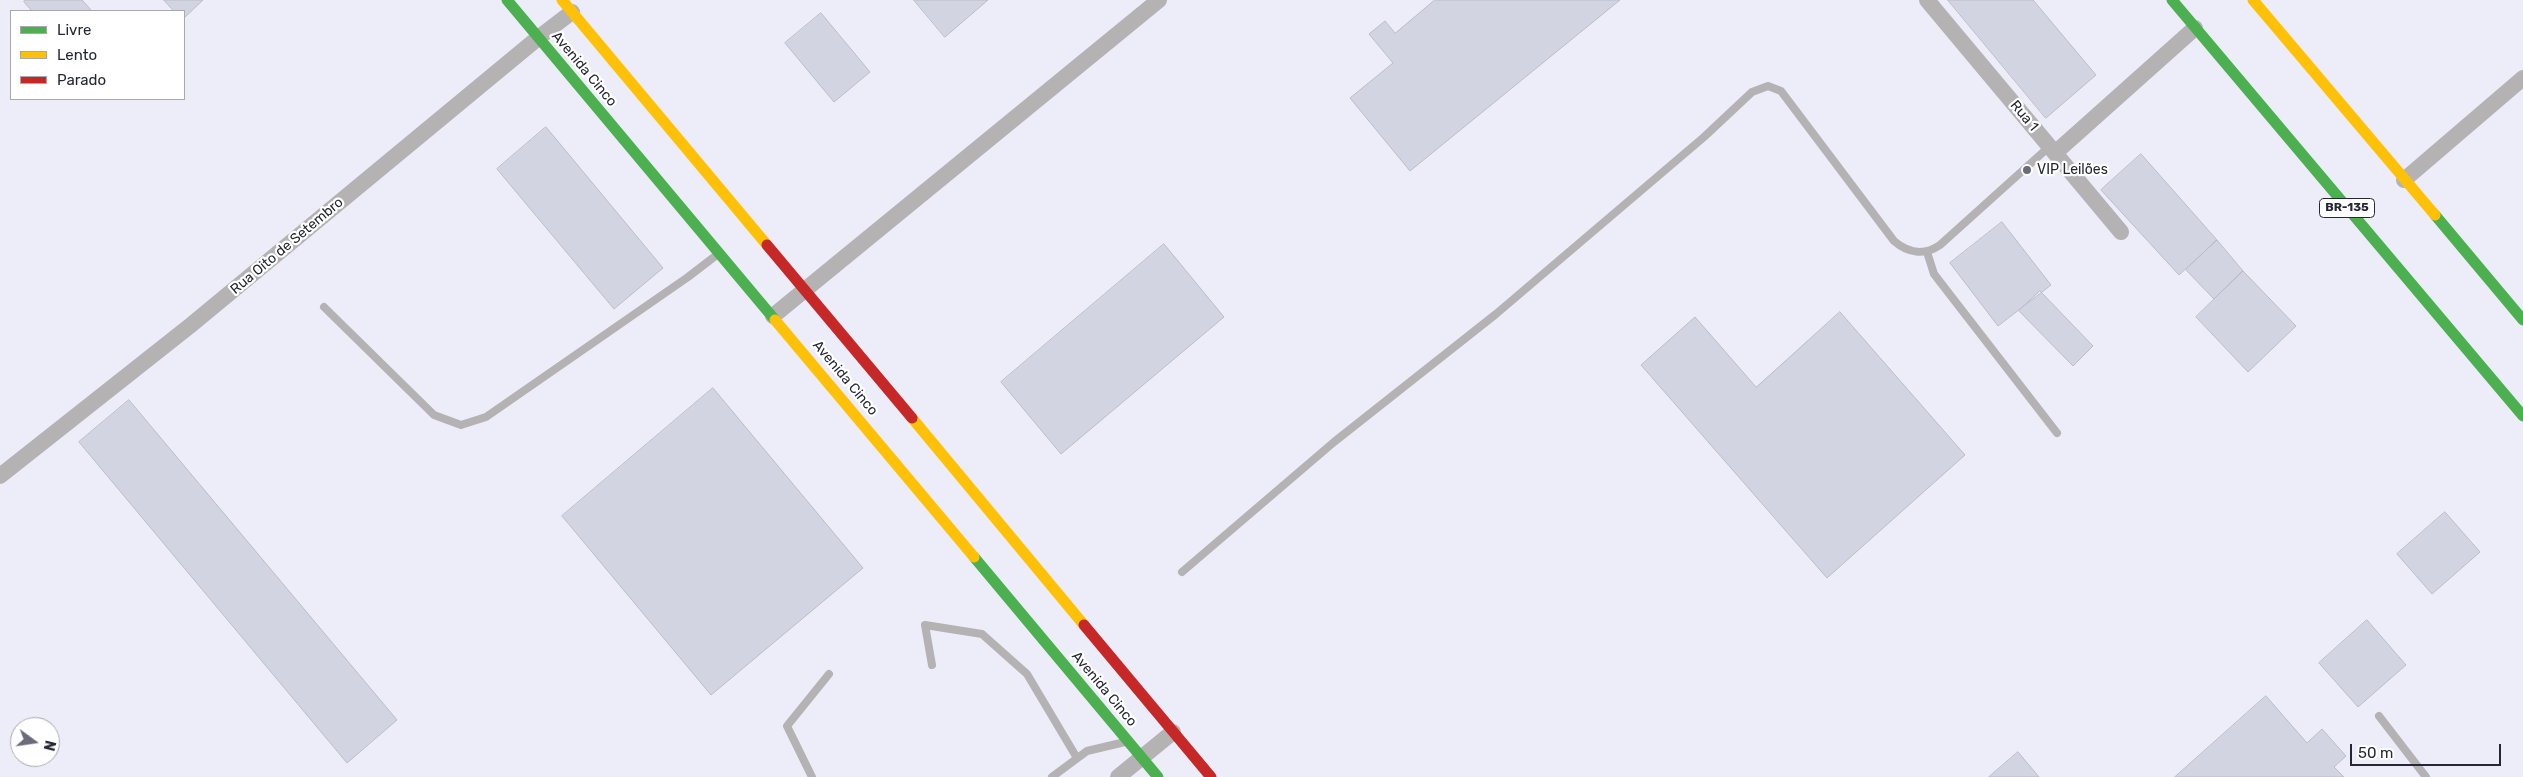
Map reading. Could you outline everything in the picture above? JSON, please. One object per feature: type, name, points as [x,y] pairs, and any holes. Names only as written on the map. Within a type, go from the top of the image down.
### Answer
[{"type":"main road","name":"Avenida Cinco","points":[[507,0],[1158,777]]},
{"type":"main road","name":"BR-135","points":[[2172,0],[2523,416]]},
{"type":"main road","points":[[2253,0],[2523,320]]},
{"type":"main road","name":"Avenida Cinco","points":[[567,6],[1211,777]]},
{"type":"street","points":[[773,316],[1159,0]]},
{"type":"street","name":"Rua 1","points":[[1927,0],[2121,232]]},
{"type":"street","name":"Rua Oito de Setembro","points":[[0,476],[77,413],[191,325],[538,38],[567,6]]},
{"type":"street","points":[[2052,150],[2195,28]]},
{"type":"street","points":[[2404,180],[2523,78]]},
{"type":"street","points":[[1118,777],[1173,732]]},
{"type":"lane","points":[[1182,572],[1334,442],[1496,314],[1704,137],[1752,92],[1761,88],[1774,87],[1781,91],[1894,241],[1907,250],[1927,252],[1940,245],[2052,150]]},
{"type":"lane","points":[[1927,252],[1934,274],[2057,433]]},
{"type":"lane","points":[[324,307],[434,416],[461,425],[486,417],[688,278],[719,253]]},
{"type":"lane","points":[[932,665],[925,625],[982,634],[1027,674],[1077,758]]},
{"type":"lane","points":[[812,777],[787,726],[829,674]]},
{"type":"lane","points":[[2379,716],[2426,777]]},
{"type":"lane","points":[[1052,777],[1087,751],[1128,741]]},
{"type":"building","points":[[25,0],[82,0],[91,10],[31,10],[24,2]]},
{"type":"building","points":[[164,0],[203,0],[185,17],[185,10],[173,10]]},
{"type":"building","points":[[914,0],[988,0],[945,37]]},
{"type":"building","points":[[1435,0],[1620,0],[1410,171],[1350,98],[1393,63],[1369,34],[1385,21],[1395,33]]},
{"type":"building","points":[[1948,0],[2033,0],[2096,75],[2046,118]]},
{"type":"building","points":[[821,13],[870,72],[834,102],[785,43]]},
{"type":"building","points":[[546,127],[663,268],[614,309],[497,169]]},
{"type":"building","points":[[2141,154],[2217,240],[2179,275],[2101,190]]},
{"type":"building","points":[[2002,222],[2051,285],[1998,326],[1950,263]]},
{"type":"building","points":[[2217,240],[2243,271],[2214,299],[2186,270]]},
{"type":"building","points":[[1164,244],[1224,317],[1061,454],[1001,382]]},
{"type":"building","points":[[2243,271],[2296,326],[2248,372],[2196,317]]},
{"type":"building","points":[[2040,291],[2093,346],[2073,366],[2019,311]]},
{"type":"building","points":[[1840,312],[1965,455],[1827,578],[1641,365],[1695,317],[1756,387]]},
{"type":"building","points":[[713,388],[863,568],[711,695],[562,516]]},
{"type":"building","points":[[129,400],[397,720],[347,763],[79,442]]},
{"type":"building","points":[[2445,512],[2480,552],[2432,594],[2397,554]]},
{"type":"building","points":[[2367,620],[2406,665],[2358,707],[2319,663]]},
{"type":"building","points":[[2266,696],[2307,743],[2322,729],[2346,756],[2334,767],[2344,777],[2175,777]]},
{"type":"building","points":[[2018,752],[2039,777],[1989,777]]},
{"type":"traffic: fast","points":[[507,0],[775,320]]},
{"type":"traffic: fast","points":[[2172,0],[2523,416]]},
{"type":"traffic: fast","points":[[2435,215],[2523,320]]},
{"type":"traffic: fast","points":[[974,557],[1158,777]]},
{"type":"traffic: slow","points":[[562,0],[767,245]]},
{"type":"traffic: slow","points":[[2253,0],[2435,215]]},
{"type":"traffic: slow","points":[[775,320],[974,557]]},
{"type":"traffic: slow","points":[[912,418],[1084,625]]},
{"type":"traffic: jam","points":[[767,245],[912,418]]},
{"type":"traffic: jam","points":[[1084,625],[1211,777]]},
{"type":"place","name":"VIP Leilões","points":[[2027,170]]}]
